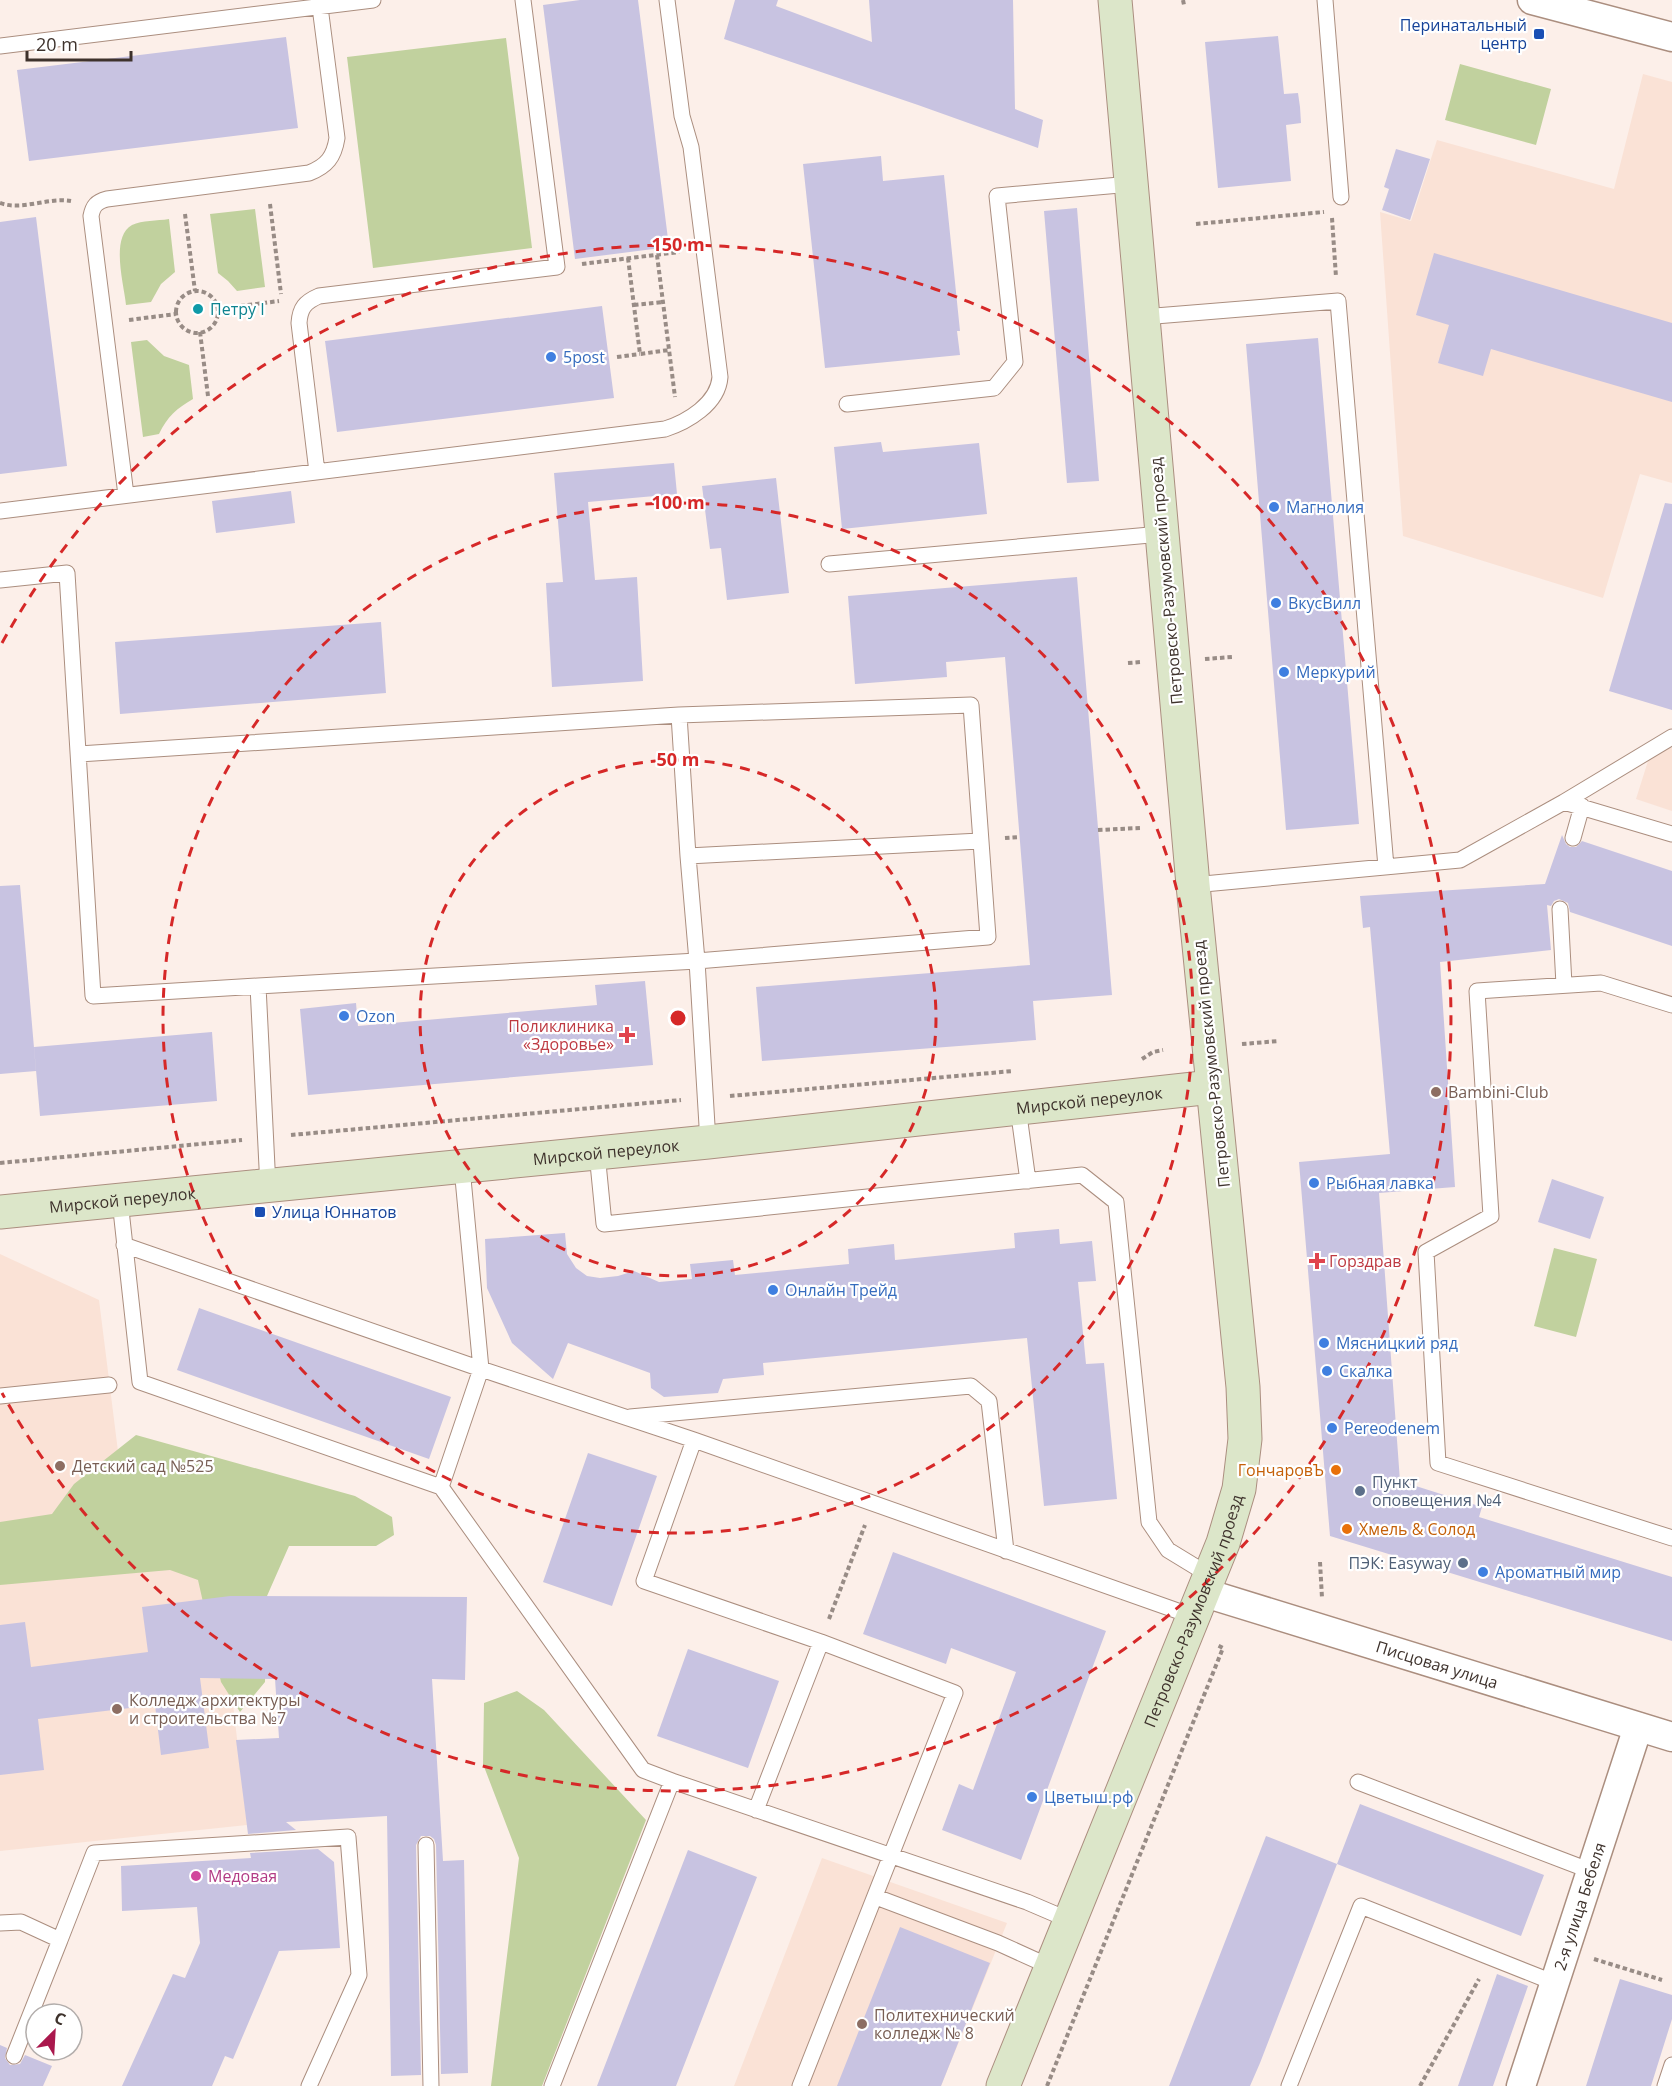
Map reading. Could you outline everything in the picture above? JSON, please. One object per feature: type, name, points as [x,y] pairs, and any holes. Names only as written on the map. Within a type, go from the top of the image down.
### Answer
[{"type":"street","name":"Петровско-Разумовский проезд","points":[[1003,2086],[1223,1543],[1239,1489],[1245,1439],[1243,1387],[1193,885],[1115,0]]},
{"type":"street","points":[[1532,0],[1591,7],[1672,37]]},
{"type":"street","name":"Мирской переулок","points":[[0,1212],[462,1168],[1212,1087]]},
{"type":"street","name":"Писцовая улица","points":[[1201,1594],[1672,1737]]},
{"type":"street","name":"2-я улица Бебеля","points":[[1521,2086],[1638,1727]]},
{"type":"lane","points":[[0,46],[373,0]]},
{"type":"lane","points":[[317,472],[299,323],[303,306],[310,300],[319,296],[557,267],[523,0]]},
{"type":"lane","points":[[0,511],[664,429],[679,424],[711,401],[719,383],[691,147],[682,116],[667,0]]},
{"type":"lane","points":[[1325,0],[1341,197]]},
{"type":"lane","points":[[126,495],[91,216],[95,205],[107,199],[267,179],[321,169],[330,161],[337,138],[320,7]]},
{"type":"lane","points":[[848,404],[994,388],[1015,362],[997,196],[1131,184]]},
{"type":"lane","points":[[1143,317],[1338,301],[1386,867]]},
{"type":"lane","points":[[829,564],[1161,534]]},
{"type":"lane","points":[[0,580],[67,573],[93,996],[697,961],[988,937],[971,705],[679,715],[79,754]]},
{"type":"lane","points":[[679,715],[708,1142]]},
{"type":"lane","points":[[1193,885],[1460,860],[1564,802],[1672,737]]},
{"type":"lane","points":[[1564,802],[1672,834]]},
{"type":"lane","points":[[1573,838],[1582,806]]},
{"type":"lane","points":[[688,856],[980,841]]},
{"type":"lane","points":[[1560,909],[1564,985]]},
{"type":"lane","points":[[1672,1005],[1601,983],[1477,991],[1491,1216],[1426,1251],[1438,1463],[1672,1538]]},
{"type":"lane","points":[[258,986],[268,1187]]},
{"type":"lane","points":[[1018,1108],[1028,1181]]},
{"type":"lane","points":[[597,1153],[604,1224],[1082,1175],[1116,1202],[1149,1522],[1201,1594]]},
{"type":"lane","points":[[441,1487],[482,1370],[462,1168]]},
{"type":"lane","points":[[120,1201],[140,1382],[441,1487],[643,1770],[1027,1902],[1069,1920]]},
{"type":"lane","points":[[124,1245],[482,1370],[694,1440],[1006,1551],[1201,1594]]},
{"type":"lane","points":[[0,1396],[110,1385]]},
{"type":"lane","points":[[624,1417],[971,1386],[989,1401],[1006,1551]]},
{"type":"lane","points":[[694,1440],[644,1581],[821,1642],[955,1694],[800,2086]]},
{"type":"lane","points":[[756,1810],[821,1642]]},
{"type":"lane","points":[[552,2086],[672,1781]]},
{"type":"lane","points":[[1358,1782],[1591,1871]]},
{"type":"lane","points":[[14,2056],[94,1853],[348,1837],[359,1975],[309,2086]]},
{"type":"lane","points":[[426,1845],[431,2086]]},
{"type":"lane","points":[[876,1897],[998,1943],[1051,1967]]},
{"type":"lane","points":[[1289,2086],[1360,1906],[1554,1983]]},
{"type":"lane","points":[[0,1923],[21,1922],[60,1940]]},
{"type":"lane","points":[[1665,2086],[1672,2065]]},
{"type":"path","points":[[267,179],[282,301]]},
{"type":"path","points":[[182,189],[195,291]]},
{"type":"path","points":[[0,203],[12,206],[65,200],[95,205]]},
{"type":"path","points":[[1196,224],[1331,212],[1338,301]]},
{"type":"path","points":[[596,262],[704,249]]},
{"type":"path","points":[[657,255],[679,424]]},
{"type":"path","points":[[628,258],[640,354]]},
{"type":"path","points":[[195,291],[210,295],[218,309],[214,324],[208,330],[200,332],[191,332],[184,328],[176,314],[176,306],[180,299],[195,291]]},
{"type":"path","points":[[218,309],[282,301],[303,306]]},
{"type":"path","points":[[634,305],[663,302]]},
{"type":"path","points":[[105,323],[176,314]]},
{"type":"path","points":[[200,332],[208,396]]},
{"type":"path","points":[[617,357],[669,350]]},
{"type":"path","points":[[1203,659],[1232,657]]},
{"type":"path","points":[[1098,830],[1140,828]]},
{"type":"path","points":[[1238,1044],[1279,1041]]},
{"type":"path","points":[[1140,1061],[1153,1052],[1163,1050]]},
{"type":"path","points":[[0,1163],[265,1137],[1022,1071]]},
{"type":"path","points":[[821,1642],[872,1504]]},
{"type":"path","points":[[1320,1562],[1322,1601]]},
{"type":"path","points":[[1047,2086],[1223,1648]]},
{"type":"path","points":[[1590,1957],[1662,1980]]},
{"type":"path","points":[[1420,2086],[1490,1958]]},
{"type":"shaded area","points":[[1643,74],[1672,82],[1672,483],[1640,474],[1603,598],[1403,536],[1380,212],[1411,221],[1437,140],[1614,189]]},
{"type":"shaded area","points":[[1654,742],[1672,748],[1672,811],[1636,799]]},
{"type":"shaded area","name":"Колледж архитектуры и строительства №7","points":[[0,1254],[99,1300],[130,1547],[225,1539],[230,1678],[247,1825],[0,1851]]},
{"type":"shaded area","name":"Политехнический колледж № 8","points":[[822,1858],[1007,1923],[941,2086],[734,2086]]},
{"type":"green space","points":[[506,38],[532,248],[373,268],[347,57]]},
{"type":"green space","points":[[1460,64],[1551,89],[1536,145],[1445,120]]},
{"type":"green space","points":[[255,209],[265,287],[237,291],[218,273],[210,214]]},
{"type":"green space","points":[[169,219],[175,272],[161,284],[151,302],[126,305],[120,262],[120,250],[125,231],[136,223]]},
{"type":"green space","points":[[147,340],[164,356],[189,365],[193,399],[173,414],[159,434],[143,437],[131,342]]},
{"type":"green space","points":[[1554,1248],[1597,1259],[1576,1337],[1534,1326]]},
{"type":"green space","points":[[136,1435],[355,1496],[392,1517],[394,1535],[376,1546],[289,1546],[267,1596],[265,1682],[240,1712],[221,1682],[198,1580],[170,1570],[0,1585],[0,1522],[52,1514],[74,1484]]},
{"type":"green space","points":[[517,1691],[544,1710],[646,1820],[542,2086],[491,2086],[519,1858],[483,1764],[484,1703]]},
{"type":"building","points":[[580,0],[638,0],[669,247],[575,259],[543,5]]},
{"type":"building","points":[[735,0],[778,0],[776,6],[872,42],[869,0],[1013,0],[1015,109],[1043,120],[1038,148],[724,39]]},
{"type":"building","points":[[1278,36],[1284,94],[1298,93],[1300,107],[1301,123],[1286,125],[1291,181],[1218,188],[1205,42]]},
{"type":"building","points":[[286,37],[298,128],[29,161],[17,70]]},
{"type":"building","points":[[1396,149],[1430,159],[1410,220],[1382,210],[1389,189],[1384,187]]},
{"type":"building","points":[[881,156],[883,181],[944,175],[960,331],[957,331],[960,355],[825,368],[803,164]]},
{"type":"building","points":[[1077,208],[1099,481],[1067,483],[1044,211]]},
{"type":"building","points":[[36,217],[67,466],[0,474],[0,222]]},
{"type":"building","points":[[1434,253],[1672,323],[1672,402],[1491,349],[1483,376],[1438,363],[1449,325],[1416,315]]},
{"type":"building","points":[[602,306],[614,398],[337,432],[325,341]]},
{"type":"building","points":[[1318,338],[1359,824],[1286,830],[1246,344]]},
{"type":"building","points":[[881,442],[883,452],[979,443],[987,514],[842,529],[834,447]]},
{"type":"building","points":[[674,463],[677,494],[588,502],[595,580],[637,577],[643,681],[552,687],[546,583],[563,582],[554,473]]},
{"type":"building","points":[[776,478],[789,593],[727,600],[721,548],[710,549],[702,486]]},
{"type":"building","points":[[291,491],[295,523],[216,533],[212,501]]},
{"type":"building","points":[[1665,503],[1672,504],[1672,710],[1609,691]]},
{"type":"building","points":[[1077,577],[1112,995],[1033,1001],[1036,1040],[762,1061],[756,987],[1030,965],[1005,657],[946,662],[947,677],[855,684],[848,596]]},
{"type":"building","points":[[381,622],[386,693],[120,714],[115,642]]},
{"type":"building","points":[[1562,835],[1570,847],[1576,847],[1582,841],[1672,871],[1672,946],[1570,912],[1568,903],[1559,899],[1551,906],[1547,905],[1551,950],[1440,962],[1455,1187],[1379,1193],[1400,1481],[1482,1507],[1479,1517],[1672,1577],[1672,1641],[1330,1536],[1299,1162],[1390,1154],[1370,927],[1363,928],[1360,896],[1545,884]]},
{"type":"building","points":[[20,885],[36,1071],[0,1074],[0,886]]},
{"type":"building","points":[[645,981],[653,1065],[308,1095],[300,1009],[356,1003],[358,1026],[597,1005],[595,985]]},
{"type":"building","points":[[212,1032],[217,1101],[40,1116],[34,1047]]},
{"type":"building","points":[[1552,1179],[1604,1197],[1590,1239],[1538,1222]]},
{"type":"building","points":[[1059,1229],[1060,1244],[1092,1241],[1096,1281],[1078,1282],[1086,1364],[1104,1363],[1117,1499],[1044,1506],[1027,1338],[763,1363],[764,1375],[723,1379],[718,1393],[664,1397],[651,1388],[650,1373],[568,1343],[553,1379],[512,1343],[487,1288],[485,1239],[565,1233],[567,1254],[576,1268],[587,1276],[600,1278],[634,1271],[659,1282],[692,1279],[690,1264],[733,1260],[735,1275],[849,1264],[848,1249],[894,1244],[895,1260],[1015,1248],[1014,1233]]},
{"type":"building","points":[[199,1308],[451,1397],[429,1459],[177,1370]]},
{"type":"building","points":[[588,1453],[657,1476],[612,1606],[543,1582]]},
{"type":"building","points":[[893,1552],[1106,1631],[1021,1860],[942,1830],[959,1784],[973,1790],[1016,1672],[951,1648],[946,1664],[863,1634]]},
{"type":"building","points":[[230,1596],[467,1597],[465,1680],[432,1679],[443,1861],[464,1860],[468,2073],[441,2074],[436,1845],[434,1839],[430,1836],[421,1836],[416,1845],[421,2075],[391,2076],[387,1816],[286,1822],[296,1830],[248,1834],[236,1740],[279,1738],[275,1679],[200,1678],[209,1748],[161,1755],[155,1705],[38,1719],[44,1770],[0,1775],[0,1625],[25,1622],[31,1667],[148,1652],[142,1607]]},
{"type":"building","points":[[688,1649],[779,1681],[748,1768],[657,1736]]},
{"type":"building","points":[[1360,1804],[1544,1875],[1521,1936],[1337,1864]]},
{"type":"building","points":[[1266,1836],[1337,1864],[1260,2063],[1250,2086],[1169,2086]]},
{"type":"building","points":[[318,1849],[334,1862],[340,1948],[279,1951],[233,2059],[225,2056],[212,2086],[122,2086],[173,1974],[185,1978],[200,1943],[197,1907],[122,1911],[121,1866],[251,1858],[250,1853]]},
{"type":"building","points":[[688,1850],[757,1877],[676,2086],[597,2086]]},
{"type":"building","points":[[900,1927],[990,1963],[941,2086],[837,2086]]},
{"type":"building","points":[[1497,1974],[1528,1986],[1493,2086],[1458,2086]]},
{"type":"building","points":[[1620,1979],[1672,1995],[1672,2019],[1651,2086],[1586,2086]]},
{"type":"building","points":[[0,2045],[7,2048],[5,2058],[10,2065],[20,2064],[24,2057],[24,2062],[42,2062],[52,2066],[43,2086],[0,2086]]},
{"type":"place","name":"Перинатальный центр","points":[[1539,34]]},
{"type":"place","name":"Петру I","points":[[198,309]]},
{"type":"place","name":"5post","points":[[551,357]]},
{"type":"place","name":"Магнолия","points":[[1274,507]]},
{"type":"place","name":"ВкусВилл","points":[[1276,603]]},
{"type":"place","name":"Меркурий","points":[[1284,672]]},
{"type":"place","name":"Ozon","points":[[344,1016]]},
{"type":"place","name":"Поликлиника «Здоровье»","points":[[627,1035]]},
{"type":"place","name":"Bambini-Club","points":[[1436,1092]]},
{"type":"place","name":"Рыбная лавка","points":[[1314,1183]]},
{"type":"place","name":"Улица Юннатов","points":[[260,1212]]},
{"type":"place","name":"Горздрав","points":[[1317,1261]]},
{"type":"place","name":"Онлайн Трейд","points":[[773,1290]]},
{"type":"place","name":"Мясницкий ряд","points":[[1324,1343]]},
{"type":"place","name":"Скалка","points":[[1327,1371]]},
{"type":"place","name":"Pereodenem","points":[[1332,1428]]},
{"type":"place","name":"Детский сад №525","points":[[60,1466]]},
{"type":"place","name":"ГончаровЪ","points":[[1336,1470]]},
{"type":"place","name":"Пункт оповещения №4","points":[[1360,1491]]},
{"type":"place","name":"Хмель & Солод","points":[[1347,1529]]},
{"type":"place","name":"ПЭК: Easyway","points":[[1463,1563]]},
{"type":"place","name":"Ароматный мир","points":[[1483,1572]]},
{"type":"place","name":"Колледж архитектуры и строительства №7","points":[[117,1709]]},
{"type":"place","name":"Цветыш.рф","points":[[1032,1797]]},
{"type":"place","name":"Медовая","points":[[196,1876]]},
{"type":"place","name":"Политехнический колледж № 8","points":[[862,2024]]}]
